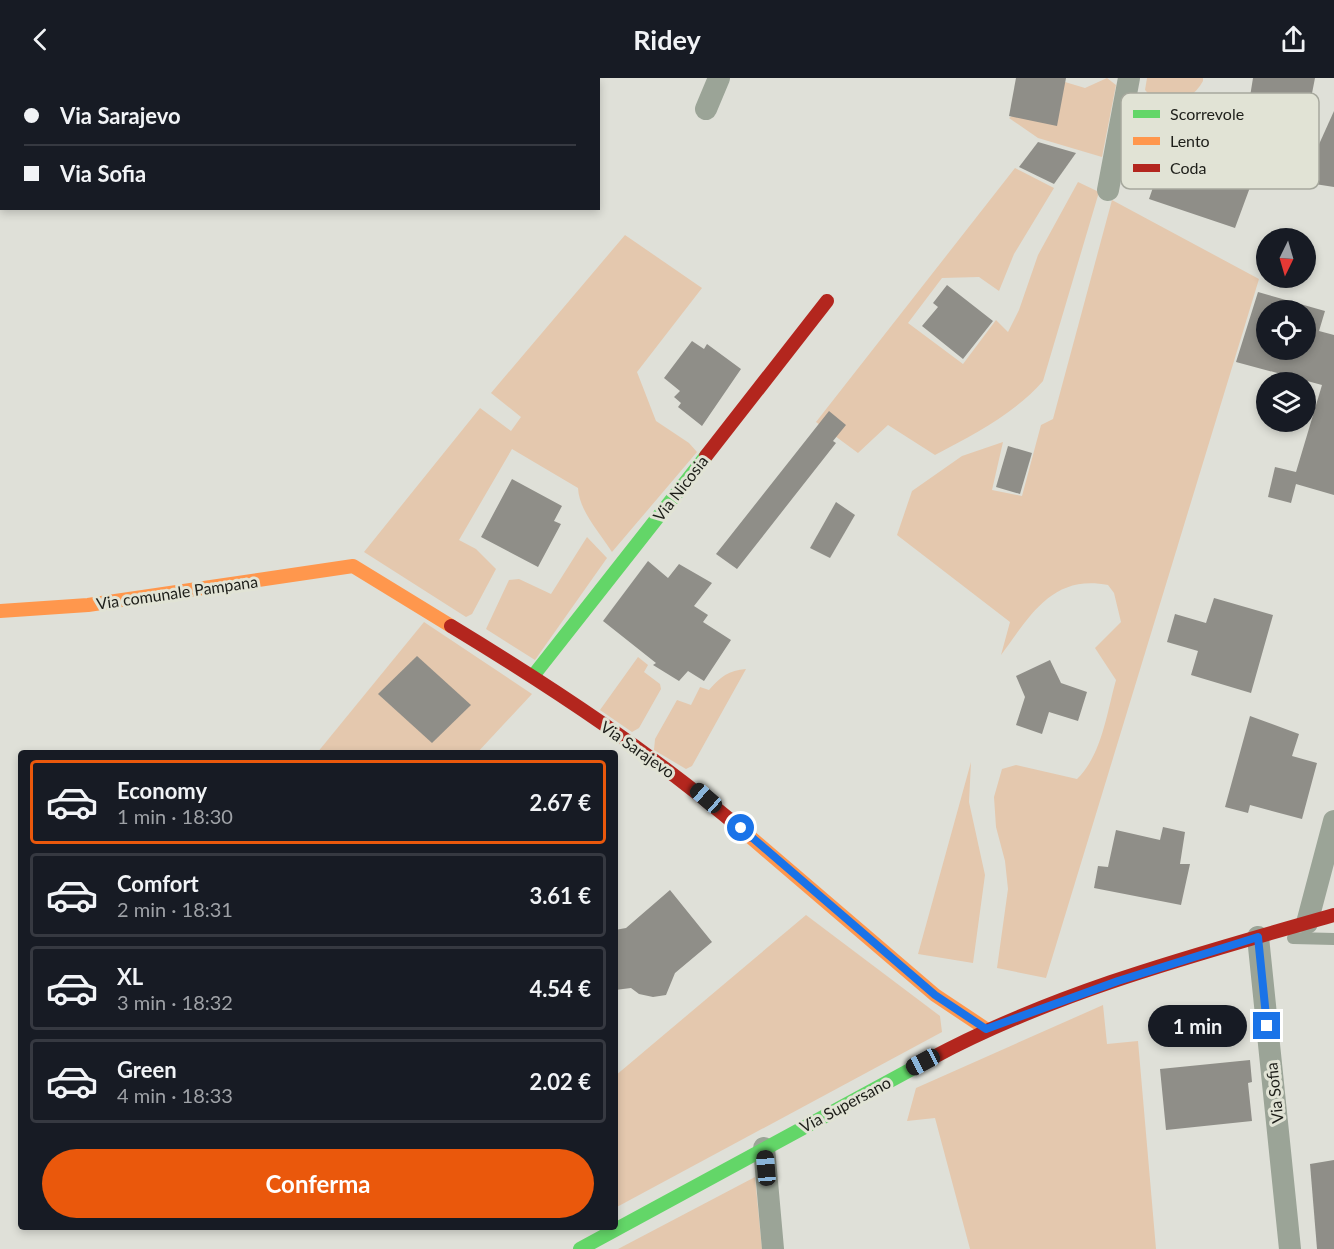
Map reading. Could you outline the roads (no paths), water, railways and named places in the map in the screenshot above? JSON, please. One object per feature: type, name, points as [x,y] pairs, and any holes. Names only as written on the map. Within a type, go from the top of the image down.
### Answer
[{"type":"street","points":[[706,109],[719,78]]},
{"type":"street","points":[[1126,93],[1129,78]]},
{"type":"street","points":[[1108,190],[1121,121]]},
{"type":"street","name":"Via Nicosia","points":[[533,676],[827,301]]},
{"type":"street","name":"Via Sarajevo","points":[[353,566],[533,676],[688,783],[935,995],[986,1029]]},
{"type":"street","name":"Via comunale Pampana","points":[[0,611],[88,605],[353,566]]},
{"type":"street","points":[[1307,923],[1334,821]]},
{"type":"street","name":"Via Supersano","points":[[618,1228],[986,1029],[1118,981],[1334,915]]},
{"type":"street","name":"Via Sofia","points":[[1258,937],[1290,1249]]},
{"type":"street","points":[[764,1148],[773,1249]]},
{"type":"street","name":"Via Supersano","points":[[580,1249],[615,1230]]},
{"type":"lane","name":"Via Supersano","points":[[1258,937],[1334,939]]}]
